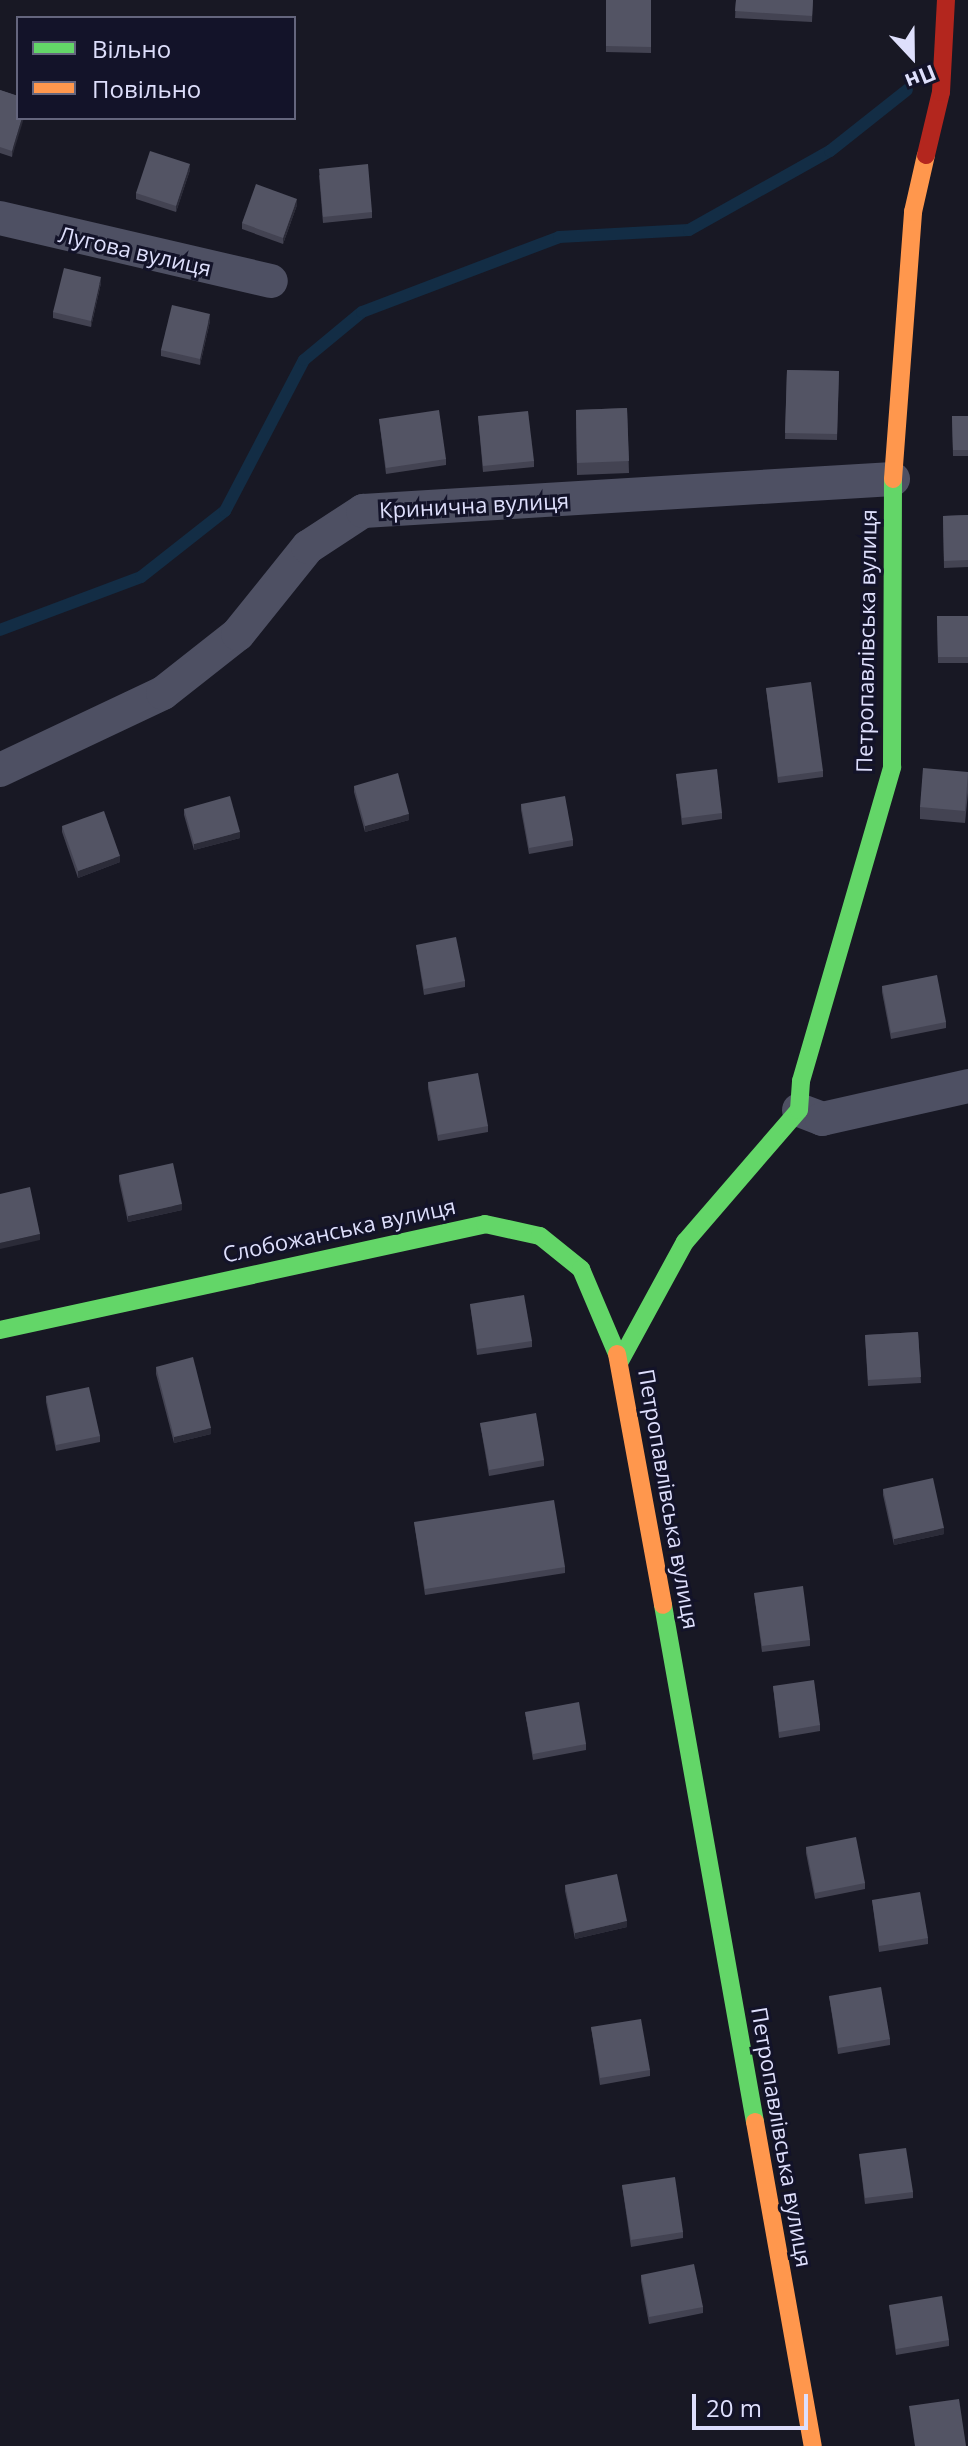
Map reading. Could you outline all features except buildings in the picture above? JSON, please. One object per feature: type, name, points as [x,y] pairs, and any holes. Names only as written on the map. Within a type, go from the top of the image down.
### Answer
[{"type":"street","name":"Петропавлівська вулиця","points":[[813,2446],[620,1361],[685,1242],[799,1110],[801,1081],[892,767],[893,479],[913,212],[941,92],[946,0]]},
{"type":"street","name":"Лугова вулиця","points":[[0,218],[271,281]]},
{"type":"street","name":"Кринична вулиця","points":[[0,770],[163,693],[238,634],[308,547],[363,511],[893,479]]},
{"type":"street","points":[[799,1110],[822,1119],[968,1086]]},
{"type":"street","name":"Слобожанська вулиця","points":[[0,1330],[485,1224],[540,1236],[581,1269],[620,1361]]},
{"type":"waterway","points":[[0,630],[141,577],[225,511],[304,360],[362,312],[559,237],[689,230],[830,151],[907,90]]},
{"type":"traffic: fast","points":[[620,1361],[685,1242],[799,1110],[801,1081],[892,767],[893,479]]},
{"type":"traffic: fast","points":[[0,1330],[485,1224],[540,1236],[581,1269],[617,1354]]},
{"type":"traffic: fast","points":[[663,1605],[755,2122]]},
{"type":"traffic: slow","points":[[893,479],[913,212],[926,155]]},
{"type":"traffic: slow","points":[[617,1354],[663,1605]]},
{"type":"traffic: slow","points":[[755,2122],[813,2446]]},
{"type":"traffic: jam","points":[[926,155],[941,92],[946,0]]}]
